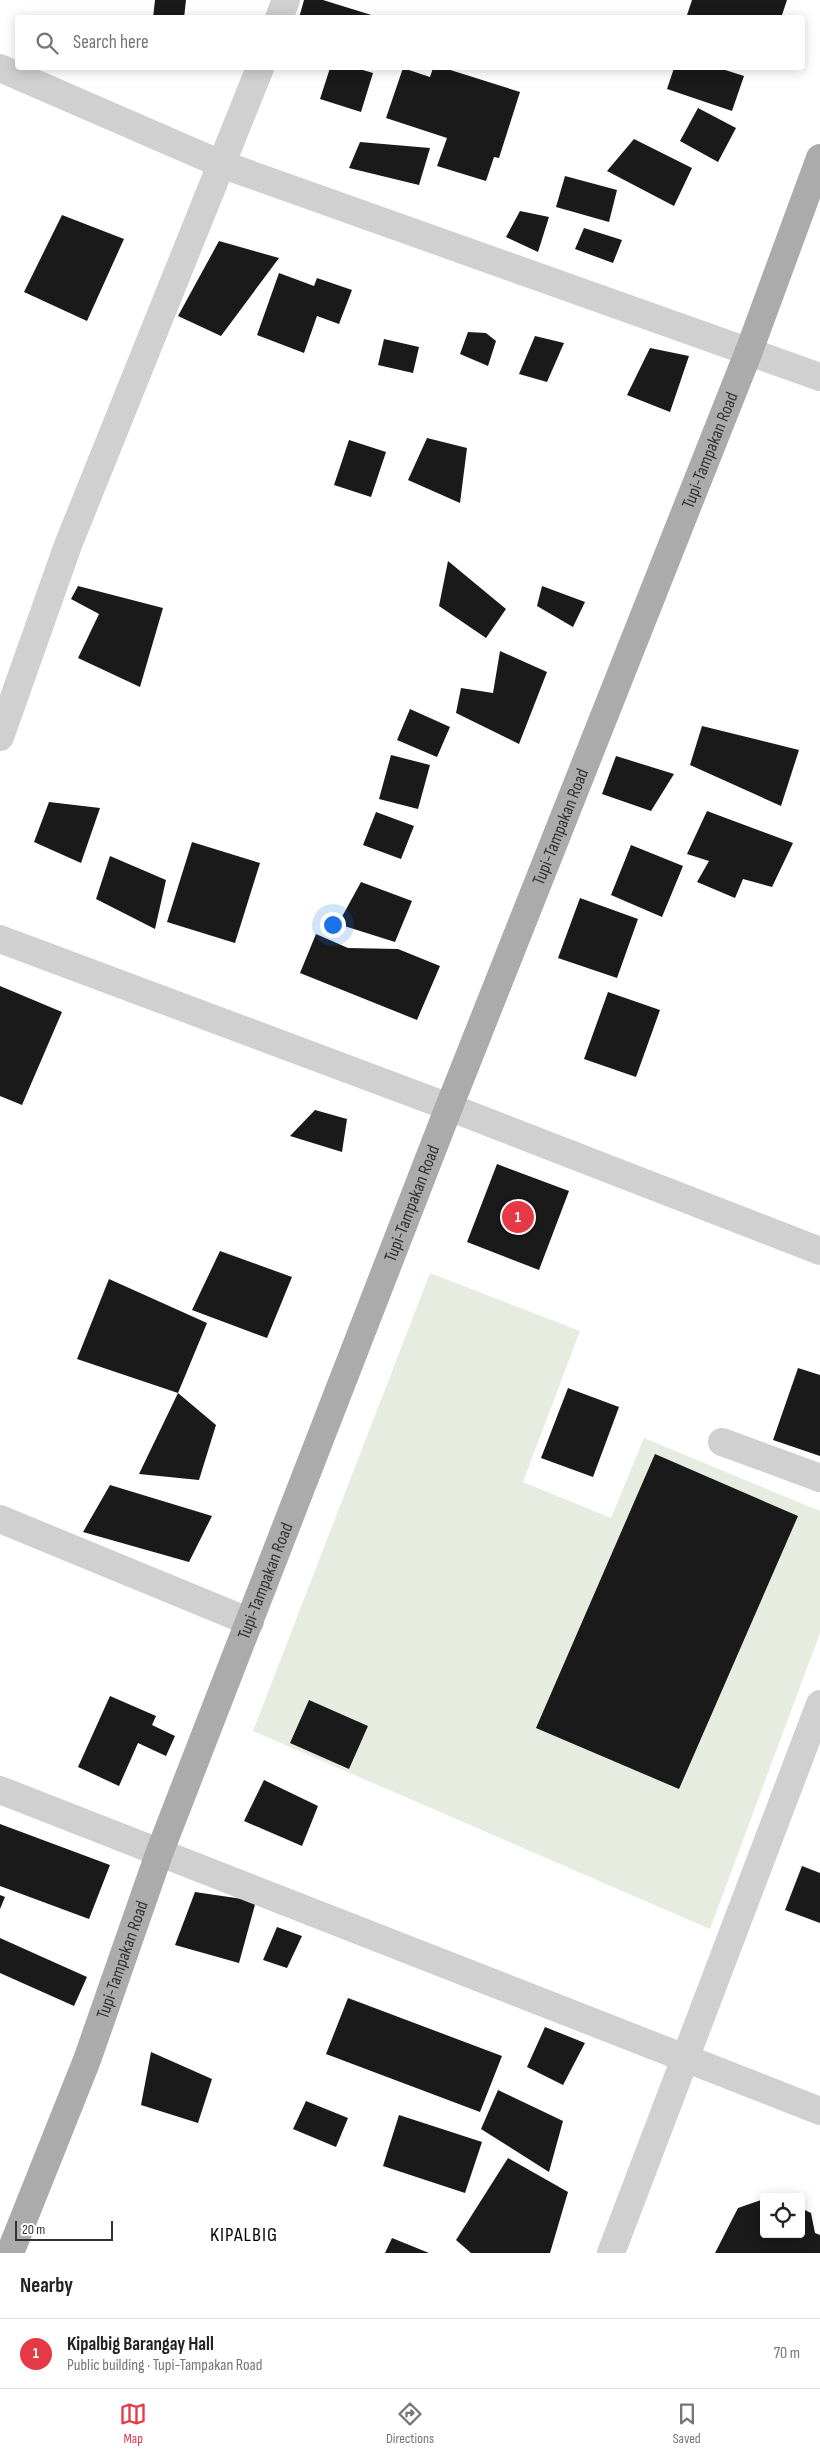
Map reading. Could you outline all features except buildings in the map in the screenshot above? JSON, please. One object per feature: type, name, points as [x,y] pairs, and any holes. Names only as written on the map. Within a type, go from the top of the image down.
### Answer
[{"type":"main road","name":"Tupi-Tampakan Road","points":[[10,2253],[87,2060],[160,1851],[449,1107],[749,350],[820,158]]},
{"type":"street","points":[[280,15],[286,0]]},
{"type":"street","points":[[0,68],[221,164],[749,350],[820,378]]},
{"type":"street","points":[[0,737],[68,545],[259,70]]},
{"type":"street","points":[[0,939],[449,1107],[820,1251]]},
{"type":"street","points":[[722,1442],[820,1478]]},
{"type":"street","points":[[0,1518],[250,1622]]},
{"type":"street","points":[[612,2253],[820,1704]]},
{"type":"street","points":[[0,1790],[160,1851],[820,2111]]},
{"type":"shaded area","points":[[430,1273],[580,1331],[523,1482],[611,1518],[644,1438],[820,1511],[820,1633],[710,1929],[253,1731]]},
{"type":"place","name":"Kipalbig Barangay Hall","points":[[518,1217]]},
{"type":"district","name":"KIPALBIG","points":[[244,2235]]}]
